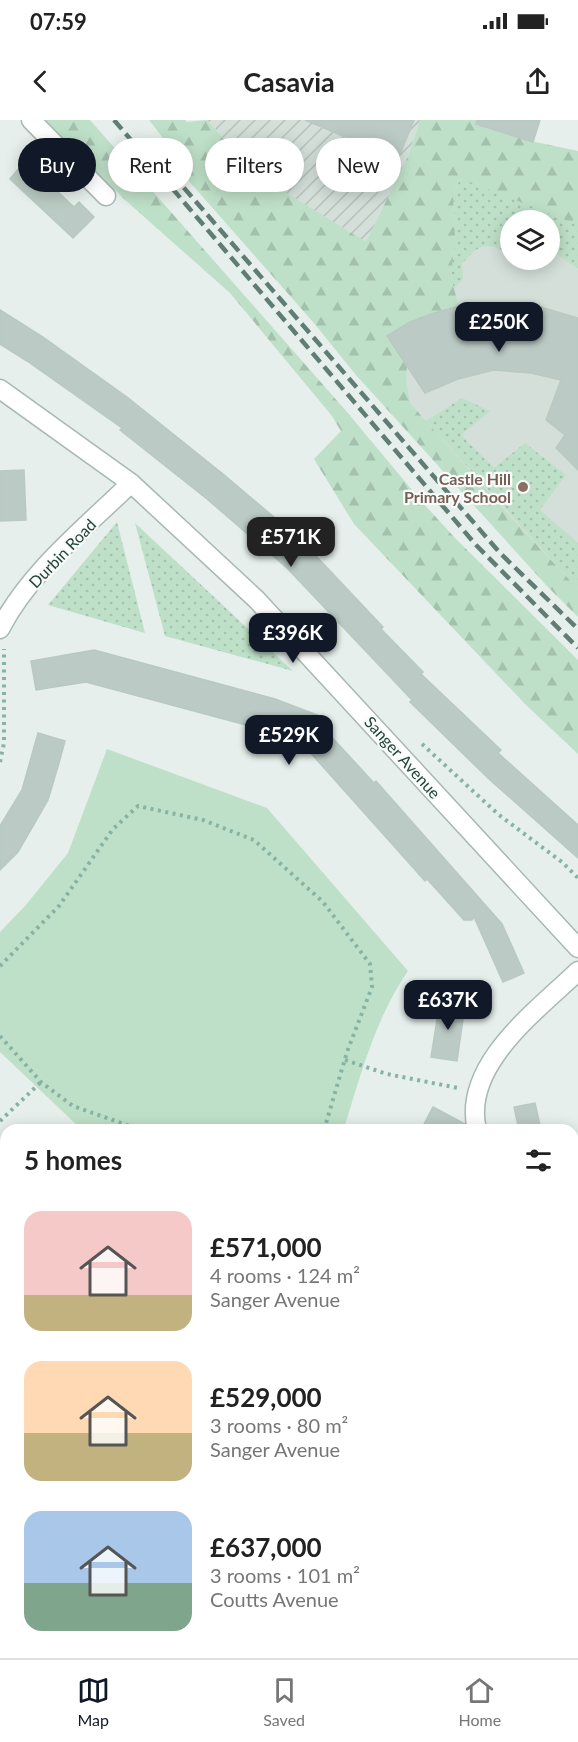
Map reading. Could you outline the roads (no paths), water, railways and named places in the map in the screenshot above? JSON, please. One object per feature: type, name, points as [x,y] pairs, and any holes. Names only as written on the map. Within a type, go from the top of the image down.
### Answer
[{"type":"street","points":[[31,120],[106,196]]},
{"type":"street","name":"Sanger Avenue","points":[[0,388],[131,483],[257,600],[578,948]]},
{"type":"street","name":"Durbin Road","points":[[2,625],[36,576],[131,483]]},
{"type":"street","points":[[476,1124],[477,1090],[488,1065],[509,1037],[578,970]]},
{"type":"railway","points":[[114,120],[476,545],[578,648]]},
{"type":"railway","points":[[188,192],[500,553],[578,629]]},
{"type":"place","name":"Castle Hill Primary School","points":[[523,487]]}]
